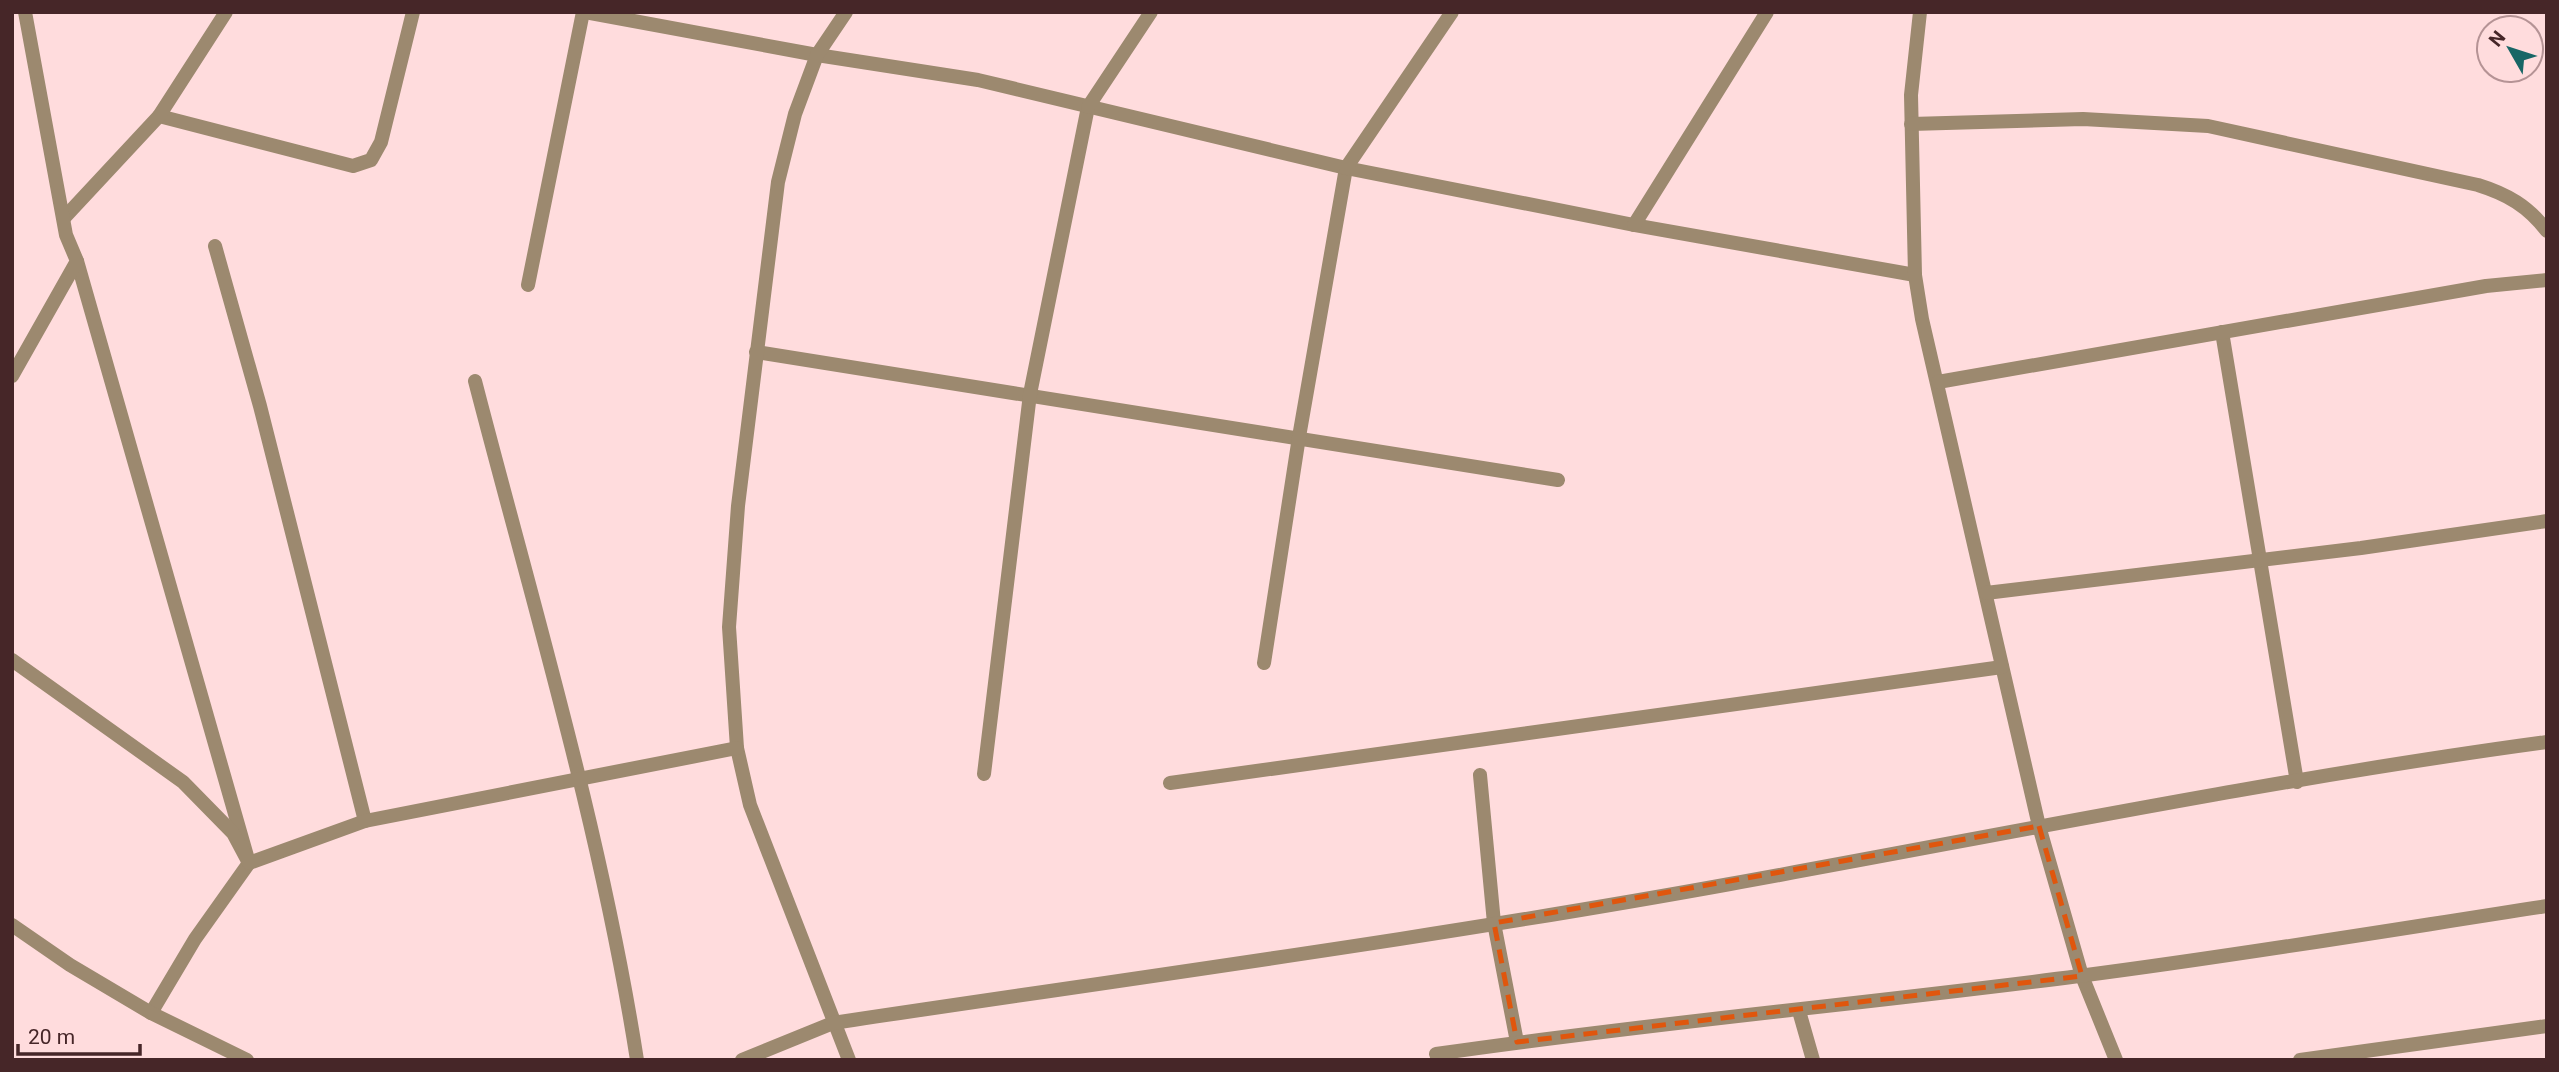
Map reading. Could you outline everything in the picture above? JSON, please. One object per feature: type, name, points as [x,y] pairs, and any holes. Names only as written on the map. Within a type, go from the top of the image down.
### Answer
[{"type":"street","points":[[25,12],[66,235],[77,261],[249,863]]},
{"type":"street","points":[[64,218],[159,116],[226,12]]},
{"type":"street","points":[[159,116],[353,166],[370,160],[382,142],[413,12]]},
{"type":"street","points":[[528,285],[584,12],[817,55],[978,79],[1346,167],[1634,225],[1915,275]]},
{"type":"street","points":[[846,12],[817,55],[795,114],[778,182],[738,506],[729,627],[737,748],[750,805],[849,1060]]},
{"type":"street","points":[[984,774],[1030,394],[1088,107],[1151,12]]},
{"type":"street","points":[[1264,663],[1299,437],[1346,167],[1452,12]]},
{"type":"street","points":[[1634,225],[1767,12]]},
{"type":"street","points":[[1920,12],[1911,95],[1911,124],[1915,275],[1922,318],[2039,826],[2082,976],[2116,1060]]},
{"type":"street","points":[[1911,124],[2083,119],[2208,126],[2478,184],[2508,194],[2536,217],[2547,231]]},
{"type":"street","points":[[215,246],[260,406],[365,821]]},
{"type":"street","points":[[12,376],[77,261]]},
{"type":"street","points":[[1938,382],[2486,286],[2547,280]]},
{"type":"street","points":[[2222,332],[2258,561],[2297,782]]},
{"type":"street","points":[[756,352],[1558,480]]},
{"type":"street","points":[[475,381],[579,779],[625,984],[637,1060]]},
{"type":"street","points":[[1986,593],[2258,561],[2547,521]]},
{"type":"street","points":[[12,660],[183,782],[233,832],[249,863]]},
{"type":"street","points":[[1170,783],[2002,667]]},
{"type":"street","points":[[743,1060],[833,1023],[1728,885],[2039,826],[2446,756],[2547,742]]},
{"type":"street","points":[[151,1013],[195,939],[249,863],[365,821],[737,748]]},
{"type":"street","points":[[1480,775],[1494,923],[1517,1042]]},
{"type":"street","points":[[1436,1054],[1680,1020],[1799,1011],[2082,976],[2547,906]]},
{"type":"street","points":[[12,925],[70,965],[151,1013],[247,1060]]},
{"type":"street","points":[[1799,1011],[1813,1060]]},
{"type":"street","points":[[2300,1060],[2547,1026]]},
{"type":"highlighted area","points":[[2039,826],[2082,976],[1517,1042],[1494,923]]}]
